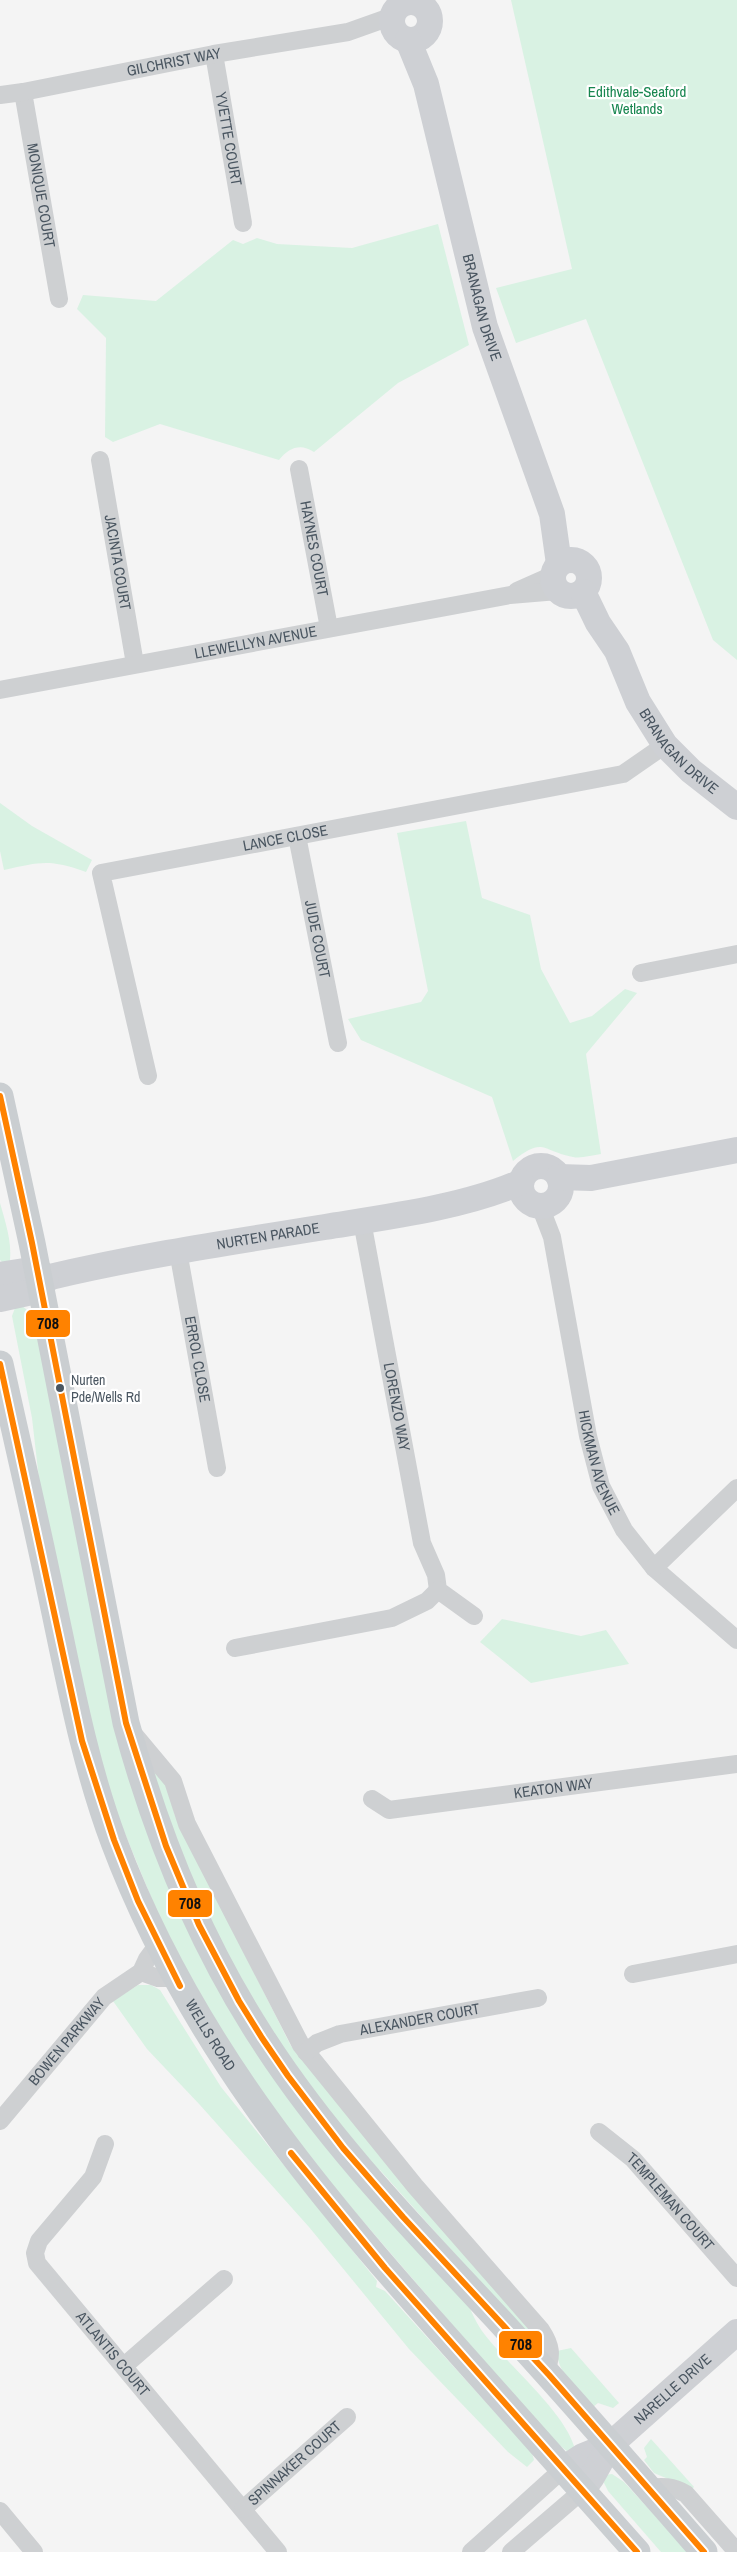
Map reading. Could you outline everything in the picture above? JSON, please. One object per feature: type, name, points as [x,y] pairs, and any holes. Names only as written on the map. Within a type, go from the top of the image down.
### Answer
[{"type":"main road","points":[[0,1096],[41,1279],[126,1723],[150,1805],[185,1895],[220,1967],[261,2037],[296,2089],[347,2153],[704,2552]]},
{"type":"main road","name":"WELLS ROAD","points":[[0,1364],[82,1741],[114,1840],[158,1944],[176,1978],[224,2060],[274,2132],[385,2268],[636,2552]]},
{"type":"street","name":"GILCHRIST WAY","points":[[0,94],[22,92],[214,54],[348,32],[407,16]]},
{"type":"street","name":"BRANAGAN DRIVE","points":[[407,16],[426,84],[485,327],[552,514],[565,579],[617,651],[638,702],[665,745],[691,771],[737,807]]},
{"type":"street","name":"YVETTE COURT","points":[[214,54],[243,222]]},
{"type":"street","name":"MONIQUE COURT","points":[[22,92],[59,299]]},
{"type":"street","name":"JACINTA COURT","points":[[100,460],[135,664]]},
{"type":"street","name":"HAYNES COURT","points":[[299,470],[329,628]]},
{"type":"street","name":"LLEWELLYN AVENUE","points":[[0,690],[510,595],[565,579]]},
{"type":"street","name":"LANCE CLOSE","points":[[148,1076],[101,873],[623,774],[665,745]]},
{"type":"street","name":"JUDE COURT","points":[[297,836],[338,1043]]},
{"type":"street","points":[[641,973],[737,954]]},
{"type":"street","name":"NURTEN PARADE","points":[[0,1299],[41,1279],[178,1251],[362,1221],[492,1195],[543,1193],[591,1178],[737,1150]]},
{"type":"street","name":"HICKMAN AVENUE","points":[[543,1193],[593,1460],[601,1486],[624,1530],[654,1568],[737,1640]]},
{"type":"street","name":"LORENZO WAY","points":[[362,1221],[418,1530],[438,1582],[438,1590]]},
{"type":"street","name":"ERROL CLOSE","points":[[178,1251],[217,1468]]},
{"type":"street","name":"NURTEN PARADE","points":[[0,1275],[41,1279]]},
{"type":"street","points":[[654,1568],[737,1488]]},
{"type":"street","points":[[235,1648],[392,1618],[427,1601],[438,1590],[474,1617]]},
{"type":"street","points":[[126,1723],[173,1781],[187,1824],[295,2036],[415,2186],[541,2330],[550,2350],[551,2360],[545,2372]]},
{"type":"street","name":"KEATON WAY","points":[[372,1799],[389,1810],[737,1764]]},
{"type":"street","name":"BOWEN PARKWAY","points":[[0,2121],[104,1997],[141,1972],[158,1944]]},
{"type":"street","points":[[633,1974],[737,1954]]},
{"type":"street","points":[[141,1972],[158,1978],[176,1978]]},
{"type":"street","name":"ALEXANDER COURT","points":[[306,2052],[317,2043],[340,2034],[538,1998]]},
{"type":"street","name":"TEMPLEMAN COURT","points":[[599,2132],[633,2159],[737,2278]]},
{"type":"street","name":"ATLANTIS COURT","points":[[105,2144],[93,2177],[39,2241],[35,2253],[38,2263],[278,2552]]},
{"type":"street","points":[[124,2366],[224,2279]]},
{"type":"street","name":"NARELLE DRIVE","points":[[563,2469],[583,2456],[609,2445],[737,2332]]},
{"type":"street","name":"SPINNAKER COURT","points":[[243,2509],[347,2417]]},
{"type":"street","name":"NARELLE DRIVE","points":[[582,2491],[609,2445]]},
{"type":"street","points":[[471,2552],[563,2469]]},
{"type":"street","points":[[648,2488],[662,2486],[677,2489],[686,2494],[737,2552]]},
{"type":"street","points":[[497,2528],[513,2550],[582,2491]]},
{"type":"street","points":[[0,2511],[34,2552]]},
{"type":"green space","name":"Edithvale-Seaford Wetlands","points":[[511,0],[737,0],[737,660],[713,640],[586,319],[516,343],[496,288],[572,269]]},
{"type":"green space","points":[[438,224],[469,345],[398,383],[314,452],[300,447],[295,448],[279,460],[160,424],[113,442],[105,437],[106,338],[77,309],[83,295],[156,301],[233,240],[243,244],[257,238],[277,244],[352,248]]},
{"type":"green space","points":[[0,803],[32,826],[92,860],[86,872],[63,865],[45,863],[4,870],[0,851]]},
{"type":"green space","points":[[466,821],[482,898],[530,915],[541,969],[570,1023],[592,1016],[625,989],[637,993],[586,1054],[601,1154],[576,1157],[537,1147],[523,1153],[513,1161],[492,1097],[361,1040],[348,1019],[421,1002],[428,991],[397,833]]},
{"type":"green space","points":[[0,1203],[10,1246],[10,1261],[3,1263],[0,1260]]},
{"type":"green space","points":[[21,1305],[33,1315],[114,1708],[212,1964],[465,2297],[482,2331],[560,2419],[575,2449],[568,2452],[548,2436],[294,2141],[183,1975],[94,1758],[43,1514],[32,1418],[12,1316],[15,1308]]},
{"type":"green space","points":[[502,1619],[581,1636],[606,1630],[629,1664],[531,1683],[480,1642]]},
{"type":"green space","points":[[145,1757],[166,1779],[175,1816],[291,2046],[537,2334],[542,2352],[380,2170],[372,2168],[269,2032],[209,1923]]},
{"type":"green space","points":[[138,1985],[151,1985],[160,1990],[221,2087],[377,2281],[376,2287],[385,2291],[532,2453],[534,2460],[527,2467],[508,2452],[409,2349],[309,2227],[147,2049],[113,2001]]},
{"type":"green space","points":[[571,2348],[619,2403],[613,2408],[598,2403],[593,2407],[565,2374],[557,2351]]},
{"type":"green space","points":[[651,2439],[694,2487],[692,2489],[654,2473],[644,2460],[647,2457],[644,2448]]},
{"type":"green space","points":[[612,2474],[624,2482],[688,2552],[661,2552],[608,2491],[603,2481],[605,2475]]},
{"type":"transit line","name":"708","points":[[0,1096],[32,1243],[126,1723],[166,1846],[199,1925],[239,2001],[262,2038],[343,2148],[403,2217],[549,2375],[704,2552]]},
{"type":"transit line","name":"708","points":[[0,1364],[82,1741],[114,1840],[138,1901],[180,1986]]},
{"type":"transit line","name":"708","points":[[291,2153],[385,2268],[637,2552]]},
{"type":"place","name":"Nurten Pde/Wells Rd","points":[[60,1388]]}]
